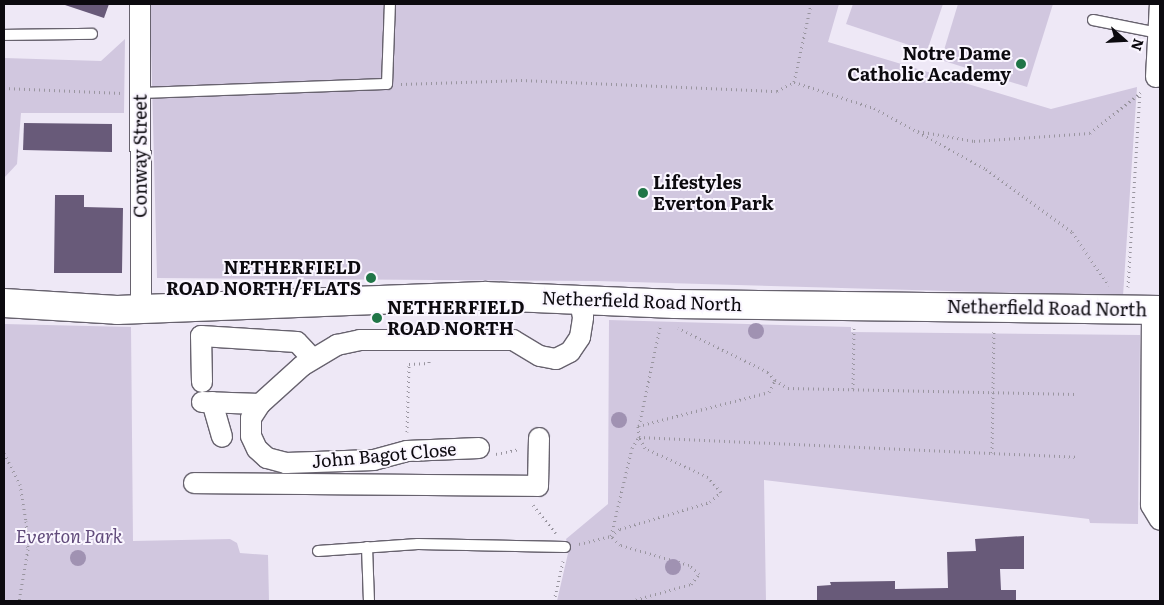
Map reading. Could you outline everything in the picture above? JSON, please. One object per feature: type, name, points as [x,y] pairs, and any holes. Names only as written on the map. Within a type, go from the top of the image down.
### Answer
[{"type":"street","name":"Conway Street","points":[[140,4],[140,309]]},
{"type":"street","points":[[1156,77],[1160,4]]},
{"type":"street","name":"Netherfield Road North","points":[[4,303],[140,309],[485,296],[579,298],[670,304],[1146,310]]},
{"type":"street","name":"John Bagot Close","points":[[479,448],[407,451],[374,460],[286,462],[267,458],[251,436],[251,418],[260,404],[313,359],[337,345],[374,339],[513,340],[540,356],[556,359],[570,352],[580,337],[583,318],[579,298]]},
{"type":"street","points":[[1146,310],[1156,420],[1151,505],[1160,520]]},
{"type":"street","points":[[202,382],[201,336],[297,342],[313,359]]},
{"type":"street","points":[[222,437],[207,402],[260,404]]},
{"type":"street","points":[[194,483],[538,486],[540,438]]},
{"type":"lane","points":[[140,94],[387,84],[390,4]]},
{"type":"lane","points":[[1093,20],[1158,33]]},
{"type":"lane","points":[[4,35],[92,34]]},
{"type":"lane","points":[[318,551],[418,544],[566,547]]},
{"type":"lane","points":[[367,547],[369,601]]},
{"type":"path","points":[[794,82],[811,4]]},
{"type":"path","points":[[915,131],[974,141],[1090,133],[1140,93],[1156,77]]},
{"type":"path","points":[[387,84],[521,80],[777,91],[794,82],[874,108],[986,169],[1072,232],[1146,310]]},
{"type":"path","points":[[4,88],[140,94]]},
{"type":"path","points":[[1140,93],[1146,310]]},
{"type":"path","points":[[670,304],[672,325],[768,372],[775,380],[788,388],[1076,394]]},
{"type":"path","points":[[611,536],[620,528],[710,502],[721,492],[708,477],[645,448],[639,437],[638,426],[670,304]]},
{"type":"path","points":[[853,389],[854,305]]},
{"type":"path","points":[[992,453],[995,308]]},
{"type":"path","points":[[407,451],[409,364]]},
{"type":"path","points":[[638,426],[768,392],[775,380]]},
{"type":"path","points":[[639,437],[1076,457]]},
{"type":"path","points":[[611,536],[632,448],[639,437]]},
{"type":"path","points":[[479,448],[500,455],[521,449],[533,479],[531,503],[566,547]]},
{"type":"path","points":[[4,453],[20,484],[26,521],[28,549],[19,601]]},
{"type":"path","points":[[611,536],[620,545],[689,565],[699,574],[691,584],[631,601]]},
{"type":"green space","name":"Lifestyles Everton Park","points":[[150,4],[839,4],[828,42],[1051,109],[1137,87],[1123,296],[596,281],[157,278]]},
{"type":"green space","points":[[853,4],[943,4],[927,51],[846,24]]},
{"type":"green space","points":[[958,4],[1053,4],[1027,87],[941,60]]},
{"type":"green space","points":[[125,39],[124,113],[21,113],[17,164],[4,178],[4,58],[101,61]]},
{"type":"green space","points":[[609,320],[851,327],[851,332],[1140,335],[1138,524],[1090,523],[1089,519],[764,480],[766,601],[557,601],[569,549],[566,539],[608,504]]},
{"type":"green space","name":"Everton Park","points":[[4,324],[131,327],[133,541],[230,539],[237,543],[240,553],[268,555],[269,601],[4,601]]},
{"type":"building","points":[[62,4],[109,4],[104,18]]},
{"type":"building","points":[[24,123],[112,124],[112,152],[23,150]]},
{"type":"building","points":[[55,195],[84,195],[84,207],[123,208],[122,273],[54,273]]},
{"type":"building","points":[[1024,536],[1024,569],[1000,569],[1001,590],[1016,590],[1016,601],[817,601],[817,586],[831,585],[830,582],[895,581],[895,589],[948,588],[947,552],[976,551],[975,539]]},
{"type":"place","name":"Notre Dame Catholic Academy","points":[[1021,64]]},
{"type":"place","name":"Lifestyles Everton Park","points":[[643,193]]},
{"type":"place","name":"NETHERFIELD ROAD NORTH/FLATS","points":[[371,278]]},
{"type":"place","name":"NETHERFIELD ROAD NORTH","points":[[377,318]]}]
